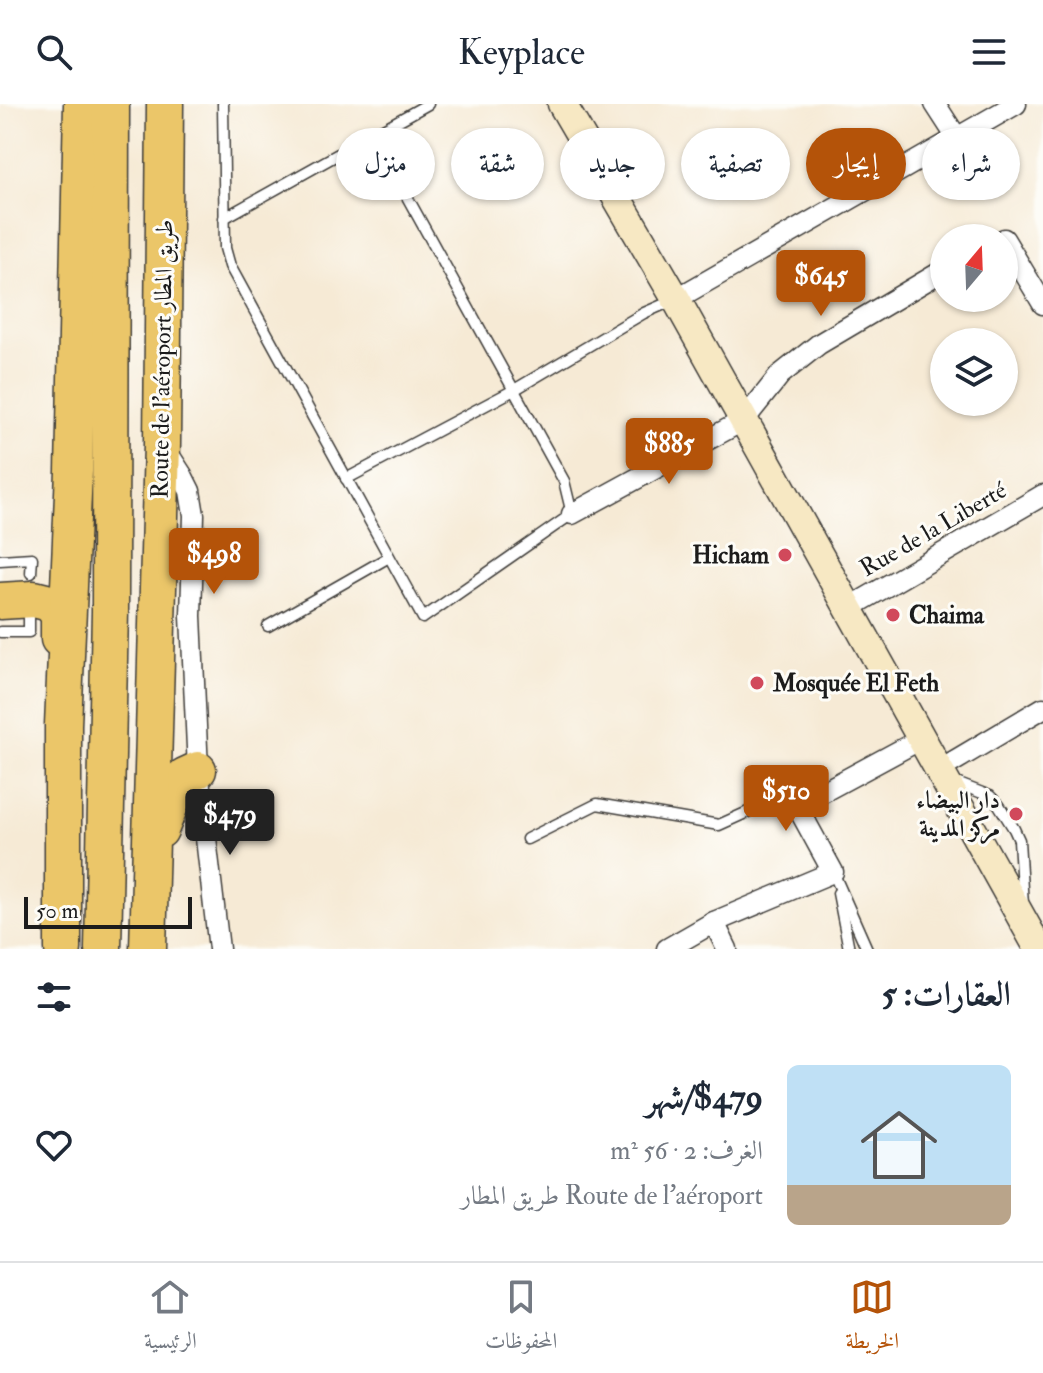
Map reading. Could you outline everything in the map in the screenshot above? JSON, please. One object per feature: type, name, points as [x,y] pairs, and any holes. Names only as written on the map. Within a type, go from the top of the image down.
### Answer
[{"type":"highway","points":[[63,949],[63,725],[74,471],[82,104]]},
{"type":"highway","name":"Route de l'aéroport طريق المطار","points":[[103,949],[110,611],[111,104]]},
{"type":"highway","name":"Route de l'aéroport طريق المطار","points":[[148,949],[162,444],[165,104]]},
{"type":"highway","points":[[16,581],[42,588],[50,586],[61,575],[65,560],[64,499],[74,471]]},
{"type":"highway","points":[[15,609],[42,600],[50,603],[59,615],[57,706],[63,725]]},
{"type":"highway","points":[[152,850],[176,787],[185,776],[198,770]]},
{"type":"highway","points":[[44,949],[52,825],[62,793]]},
{"type":"main road","points":[[562,104],[676,299],[1039,949]]},
{"type":"street","points":[[935,104],[951,128]]},
{"type":"street","points":[[974,128],[1016,104]]},
{"type":"street","points":[[676,299],[922,158]]},
{"type":"street","points":[[1018,264],[1043,304]]},
{"type":"street","points":[[572,514],[744,420],[780,375],[819,344],[930,278]]},
{"type":"street","points":[[162,444],[190,491],[194,515],[191,616],[198,770],[219,949]]},
{"type":"street","name":"Rue de la Liberté","points":[[849,608],[1043,495]]},
{"type":"street","points":[[941,774],[1043,708]]},
{"type":"street","points":[[667,949],[714,922],[833,872],[797,806],[921,739]]},
{"type":"street","points":[[714,922],[727,949]]},
{"type":"lane","points":[[223,104],[225,248],[230,266],[423,618],[572,514],[564,481],[409,200]]},
{"type":"lane","points":[[385,128],[428,104]]},
{"type":"lane","points":[[224,218],[336,156]]},
{"type":"lane","points":[[346,479],[514,390],[644,313],[676,299]]},
{"type":"lane","points":[[268,626],[389,557]]},
{"type":"lane","points":[[0,560],[32,558],[16,581]]},
{"type":"lane","points":[[0,632],[29,632],[15,609]]},
{"type":"lane","points":[[527,839],[597,804],[719,825],[781,797],[797,806]]},
{"type":"lane","points":[[833,872],[849,949]]},
{"type":"lane","points":[[833,872],[867,949]]},
{"type":"place","name":"Hicham","points":[[785,555]]},
{"type":"place","name":"Chaima","points":[[893,615]]},
{"type":"place","name":"Mosquée El Feth","points":[[757,683]]},
{"type":"place","name":"دار البيضاء مركز المدينة","points":[[1016,814]]}]
